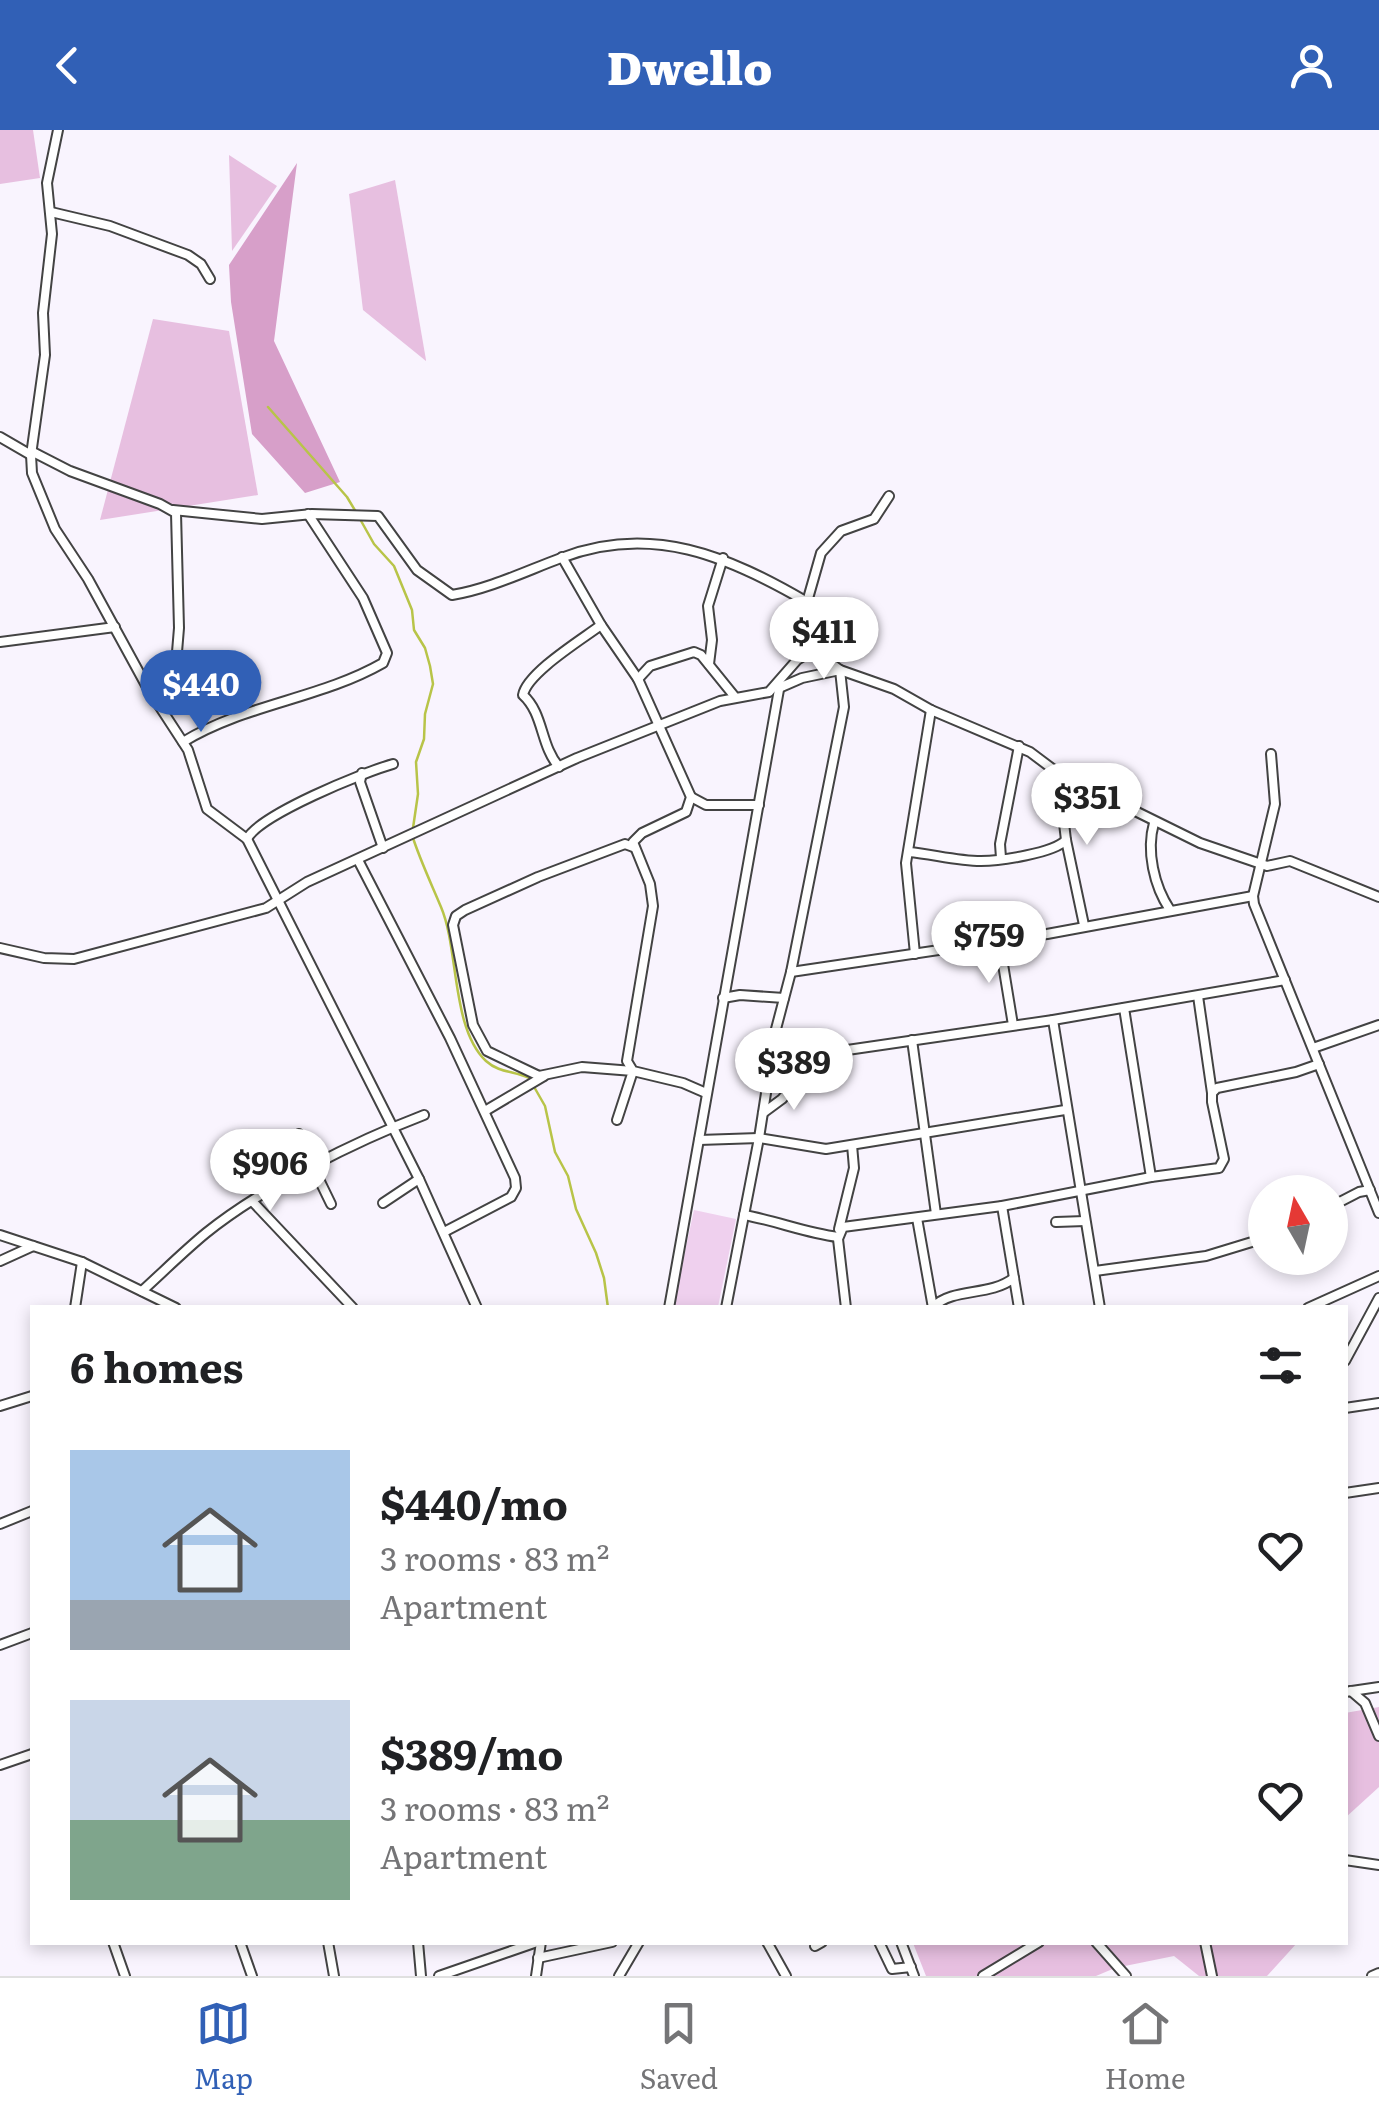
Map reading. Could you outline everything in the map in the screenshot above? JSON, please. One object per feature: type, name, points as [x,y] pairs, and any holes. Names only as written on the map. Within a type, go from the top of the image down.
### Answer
[{"type":"street","points":[[58,130],[47,183],[51,212],[44,313],[46,355],[31,453],[32,473],[47,514],[183,742],[208,810],[240,830],[246,839],[419,1179],[476,1305]]},
{"type":"street","points":[[51,212],[110,226],[188,254],[201,264],[210,279]]},
{"type":"street","points":[[0,437],[89,479],[173,510],[262,519],[308,514],[378,516],[418,570],[451,595],[610,545],[659,544],[688,547],[723,558],[806,602]]},
{"type":"street","points":[[0,948],[44,958],[74,959],[260,910],[306,882],[559,767],[735,697],[774,688],[810,650],[806,602],[826,545],[850,526],[870,523],[889,496]]},
{"type":"street","points":[[147,687],[154,680],[176,676],[178,522],[173,510]]},
{"type":"street","points":[[183,742],[235,715],[302,695],[383,663],[387,652],[363,598],[308,514]]},
{"type":"street","points":[[562,557],[638,679],[691,798],[686,812],[642,833],[633,842],[650,884],[653,906],[627,1058],[633,1071],[618,1120]]},
{"type":"street","points":[[710,664],[708,606],[723,558]]},
{"type":"street","points":[[559,767],[545,746],[535,708],[522,692],[541,671],[601,625]]},
{"type":"street","points":[[0,642],[115,627]]},
{"type":"street","points":[[810,650],[840,670],[894,689],[931,710],[1019,746],[1058,773],[1200,844],[1267,866],[1290,861],[1379,896]]},
{"type":"street","points":[[638,679],[650,666],[684,654],[701,654],[735,697]]},
{"type":"street","points":[[780,684],[840,670]]},
{"type":"street","points":[[727,1305],[770,1067],[844,708],[840,670]]},
{"type":"street","points":[[670,1305],[780,684]]},
{"type":"street","points":[[760,694],[776,704]]},
{"type":"street","points":[[914,954],[905,878],[931,710]]},
{"type":"street","points":[[1001,858],[1000,844],[1019,746]]},
{"type":"street","points":[[1270,754],[1275,804],[1253,896],[1256,912],[1379,1213]]},
{"type":"street","points":[[246,839],[258,825],[362,773],[393,764]]},
{"type":"street","points":[[362,773],[360,782],[383,848]]},
{"type":"street","points":[[1058,773],[1066,840],[1084,926]]},
{"type":"street","points":[[691,798],[706,804],[758,805]]},
{"type":"street","points":[[1154,823],[1150,851],[1161,893],[1170,910]]},
{"type":"street","points":[[909,852],[982,861],[1060,846],[1066,840]]},
{"type":"street","points":[[544,1076],[493,1056],[480,1041],[456,954],[454,919],[538,876],[625,844],[633,846]]},
{"type":"street","points":[[358,860],[510,1164],[515,1192],[504,1202],[444,1232]]},
{"type":"street","points":[[791,972],[1253,896]]},
{"type":"street","points":[[999,940],[1014,1026]]},
{"type":"street","points":[[770,1067],[794,1059],[1285,980]]},
{"type":"street","points":[[744,1215],[813,1234],[838,1234],[846,1226],[1002,1206],[1222,1166],[1198,996]]},
{"type":"street","points":[[723,998],[784,998]]},
{"type":"street","points":[[1124,1008],[1151,1177]]},
{"type":"street","points":[[1053,1020],[1100,1305]]},
{"type":"street","points":[[1313,1048],[1379,1025]]},
{"type":"street","points":[[912,1040],[936,1214]]},
{"type":"street","points":[[1212,1093],[1226,1084],[1319,1064]]},
{"type":"street","points":[[485,1111],[544,1076],[582,1067],[633,1071],[684,1082],[706,1092]]},
{"type":"street","points":[[763,1114],[796,1083]]},
{"type":"street","points":[[699,1140],[759,1138],[816,1149],[1065,1110]]},
{"type":"street","points":[[142,1291],[206,1233],[253,1202],[314,1166],[424,1116]]},
{"type":"street","points":[[299,1134],[331,1204]]},
{"type":"street","points":[[844,1305],[838,1234],[854,1168],[852,1145]]},
{"type":"street","points":[[383,1204],[419,1179]]},
{"type":"street","points":[[1348,1198],[1370,1190]]},
{"type":"street","points":[[253,1202],[350,1305]]},
{"type":"street","points":[[1002,1206],[1018,1305]]},
{"type":"street","points":[[917,1218],[933,1305]]},
{"type":"street","points":[[1056,1222],[1085,1221]]},
{"type":"street","points":[[0,1235],[82,1262],[170,1305]]},
{"type":"street","points":[[1095,1271],[1206,1256],[1248,1243]]},
{"type":"street","points":[[0,1261],[33,1246]]},
{"type":"street","points":[[75,1305],[82,1262]]},
{"type":"street","points":[[1315,1305],[1379,1276]]},
{"type":"street","points":[[936,1305],[948,1297],[997,1290],[1014,1278]]},
{"type":"street","points":[[1348,1355],[1379,1298]]},
{"type":"street","points":[[0,1406],[30,1397]]},
{"type":"street","points":[[1348,1408],[1379,1403]]},
{"type":"street","points":[[1348,1493],[1379,1488]]},
{"type":"street","points":[[0,1524],[30,1512]]},
{"type":"street","points":[[0,1644],[30,1633]]},
{"type":"street","points":[[1348,1691],[1379,1687]]},
{"type":"street","points":[[1348,1691],[1365,1704],[1379,1736]]},
{"type":"street","points":[[0,1765],[30,1755]]},
{"type":"street","points":[[1348,1861],[1379,1866]]},
{"type":"street","points":[[114,1945],[125,1976]]},
{"type":"street","points":[[241,1945],[252,1976]]},
{"type":"street","points":[[329,1945],[334,1976]]},
{"type":"street","points":[[418,1945],[422,1976]]},
{"type":"street","points":[[439,1976],[530,1945]]},
{"type":"street","points":[[536,1976],[539,1945]]},
{"type":"street","points":[[538,1958],[598,1945]]},
{"type":"street","points":[[619,1976],[638,1945]]},
{"type":"street","points":[[768,1945],[786,1976]]},
{"type":"street","points":[[880,1945],[892,1969],[912,1972],[902,1945]]},
{"type":"street","points":[[983,1976],[1035,1945]]},
{"type":"street","points":[[1099,1945],[1126,1976]]},
{"type":"street","points":[[1206,1945],[1212,1976]]},
{"type":"street","points":[[1372,1976],[1379,1972]]},
{"type":"shaded area","points":[[0,130],[33,130],[40,178],[0,184]]},
{"type":"shaded area","points":[[229,155],[277,186],[232,251]]},
{"type":"shaded area","points":[[297,163],[274,341],[340,482],[305,493],[252,434],[231,302],[229,265]]},
{"type":"shaded area","points":[[395,180],[426,361],[363,310],[349,194]]},
{"type":"shaded area","points":[[153,319],[229,331],[258,495],[100,520]]},
{"type":"shaded area","points":[[694,1210],[736,1219],[718,1305],[673,1305]]},
{"type":"shaded area","points":[[1379,1707],[1379,1787],[1348,1815],[1348,1712]]},
{"type":"shaded area","points":[[914,1945],[1295,1945],[1267,1976],[1199,1976],[1174,1956],[1115,1968],[1096,1976],[926,1976]]},
{"type":"waterway","points":[[268,407],[356,512]]},
{"type":"waterway","points":[[360,519],[374,544],[394,566],[430,666],[433,684],[416,762],[418,794],[413,828]]},
{"type":"waterway","points":[[412,835],[447,924],[467,1029],[486,1061],[529,1078],[545,1106],[555,1152],[568,1176],[576,1209],[604,1278],[608,1305]]}]
